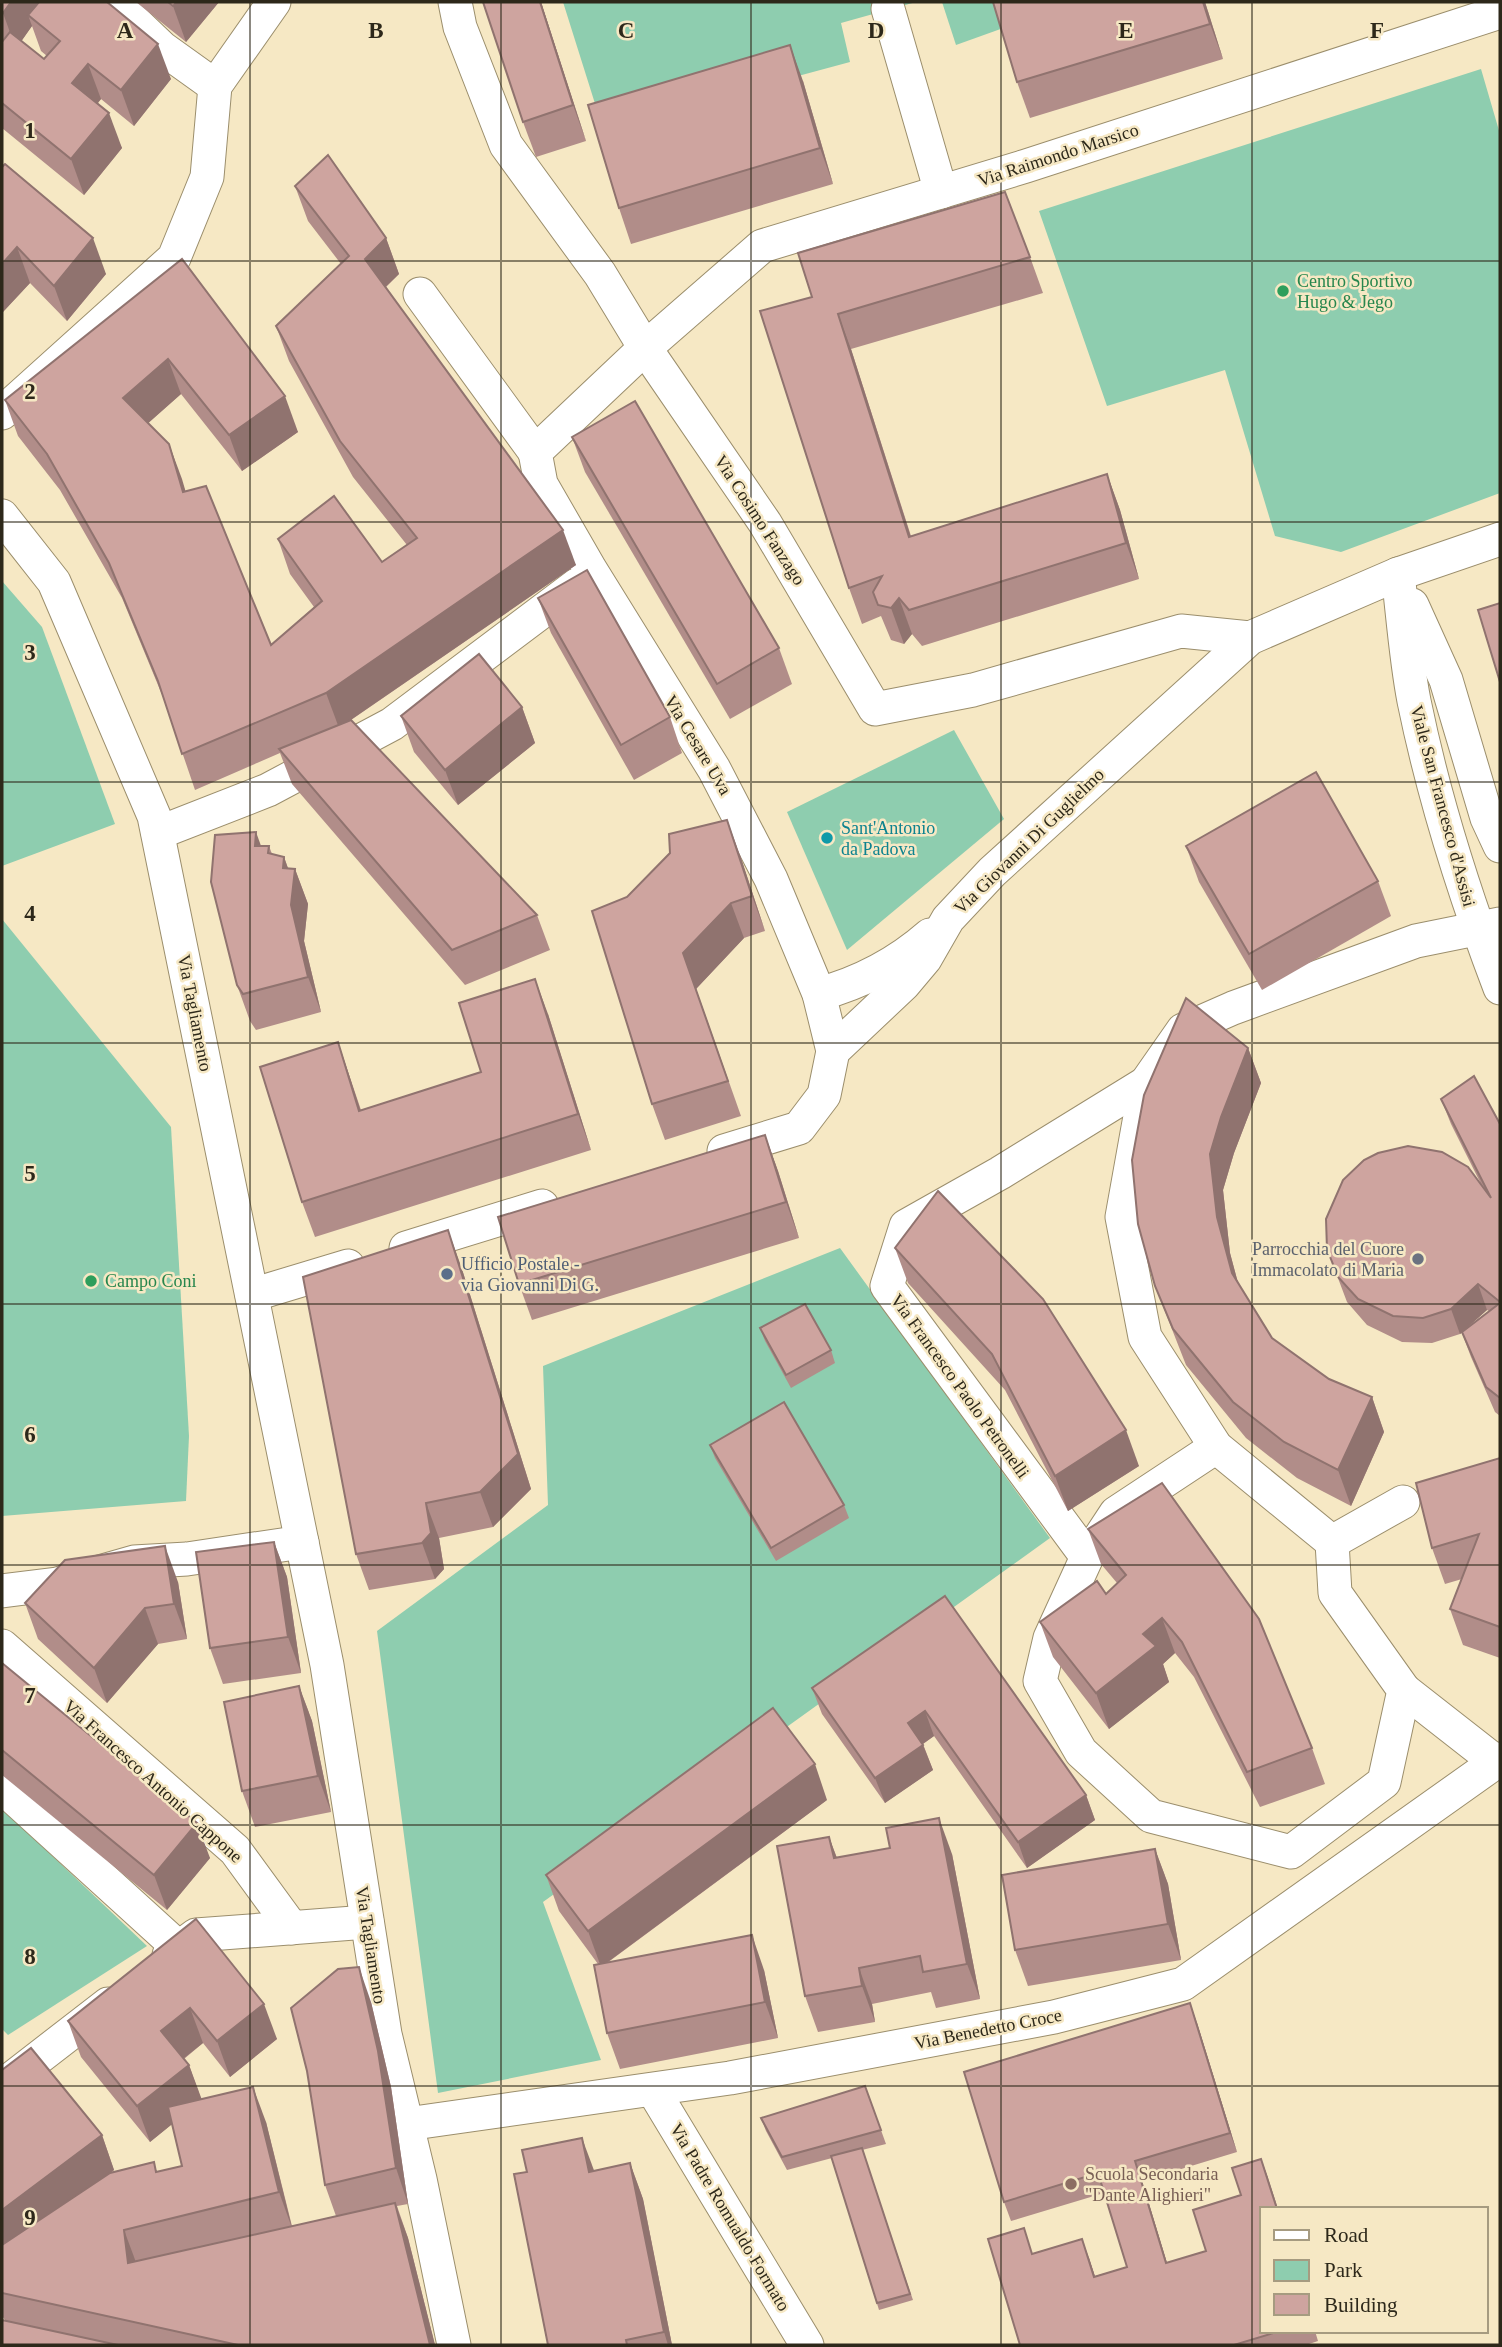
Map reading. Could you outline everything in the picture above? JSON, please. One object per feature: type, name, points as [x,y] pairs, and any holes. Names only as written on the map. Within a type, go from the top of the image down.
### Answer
[{"type":"street","points":[[114,2],[162,48],[215,86]]},
{"type":"street","points":[[2,413],[174,258],[207,177],[215,86],[274,2]]},
{"type":"street","name":"Via Cosimo Fanzago","points":[[456,2],[460,27],[506,145],[600,274],[645,348],[765,523],[875,709],[973,690],[1181,631],[1250,639]]},
{"type":"street","points":[[888,9],[941,192]]},
{"type":"street","name":"Via Raimondo Marsico","points":[[645,348],[762,246],[941,192],[1500,12]]},
{"type":"street","name":"Via Cesare Uva","points":[[420,294],[535,452],[541,484],[714,769],[771,878],[819,993],[833,1051]]},
{"type":"street","points":[[535,452],[645,348]]},
{"type":"street","name":"Via Tagliamento","points":[[2,516],[54,582],[154,816],[327,1665],[385,2034],[454,2345]]},
{"type":"street","name":"Via Giovanni Di Guglielmo","points":[[833,1051],[904,984],[925,959],[948,919],[1034,832],[1250,639],[1398,574],[1500,539]]},
{"type":"street","points":[[158,833],[268,790],[392,724],[593,573]]},
{"type":"street","name":"Viale San Francesco d'Assisi","points":[[1398,574],[1446,680],[1488,818],[1500,846]]},
{"type":"street","name":"Viale San Francesco d'Assisi","points":[[1398,574],[1414,700],[1433,780],[1489,927],[1500,989]]},
{"type":"street","points":[[819,993],[851,985],[878,970],[915,948],[948,919]]},
{"type":"street","name":"Via Francesco Paolo Petronelli","points":[[1087,1557],[887,1286],[906,1226],[1000,1173],[1146,1083],[1183,1030],[1233,1008],[1416,941],[1489,927]]},
{"type":"street","points":[[692,1160],[799,1128],[824,1095],[833,1051]]},
{"type":"street","name":"Via Francesco Paolo Petronelli","points":[[1146,1083],[1122,1217],[1145,1337],[1216,1447],[1332,1542]]},
{"type":"street","points":[[252,1295],[572,1197]]},
{"type":"street","points":[[1216,1447],[1116,1513],[1087,1557],[1050,1638],[1040,1681],[1081,1752],[1151,1816],[1291,1852],[1384,1782],[1404,1690]]},
{"type":"street","points":[[1404,1502],[1332,1542],[1335,1593],[1404,1690],[1498,1760]]},
{"type":"street","points":[[2,1591],[57,1584],[134,1562],[187,1559],[302,1542]]},
{"type":"street","name":"Via Francesco Antonio Cappone","points":[[2,1646],[235,1850],[292,1928]]},
{"type":"street","name":"Via Benedetto Croce","points":[[407,2124],[653,2090],[1054,2017],[1183,1984],[1498,1760]]},
{"type":"street","points":[[2,1787],[179,1948]]},
{"type":"street","points":[[2,2086],[196,1935],[368,1922]]},
{"type":"street","name":"Via Padre Romualdo Formato","points":[[653,2090],[807,2345]]},
{"type":"green space","points":[[563,2],[916,2],[841,23],[850,62],[603,129]]},
{"type":"green space","points":[[942,2],[1076,2],[956,45]]},
{"type":"green space","name":"Centro Sportivo Hugo & Jego","points":[[1481,69],[1500,134],[1500,493],[1341,552],[1275,536],[1225,370],[1107,406],[1039,211]]},
{"type":"green space","points":[[2,581],[42,627],[115,824],[2,866]]},
{"type":"green space","points":[[954,730],[1004,819],[847,950],[787,812]]},
{"type":"green space","name":"Campo Coni","points":[[2,919],[171,1127],[189,1436],[186,1501],[2,1516]]},
{"type":"green space","points":[[840,1248],[1050,1538],[543,1902],[601,2060],[438,2093],[377,1631],[548,1505],[543,1366]]},
{"type":"green space","points":[[2,1808],[147,1946],[8,2035],[2,2029]]},
{"type":"building","points":[[2,2],[11,2],[3,13],[2,12]]},
{"type":"building","points":[[39,2],[107,2],[158,44],[121,90],[88,64],[72,83],[109,113],[71,159],[2,103],[2,42],[10,32],[44,59],[60,41],[28,15]]},
{"type":"building","points":[[483,2],[540,2],[573,105],[523,122]]},
{"type":"building","points":[[993,2],[1203,2],[1210,24],[1017,82]]},
{"type":"building","points":[[790,45],[820,148],[619,208],[588,105]]},
{"type":"building","points":[[328,155],[386,238],[365,259],[563,530],[326,693],[182,754],[158,681],[109,563],[47,454],[5,400],[182,259],[285,396],[229,435],[168,359],[123,398],[169,444],[183,492],[206,486],[271,645],[322,601],[278,539],[334,496],[382,562],[417,538],[340,441],[276,326],[349,256],[295,186]]},
{"type":"building","points":[[5,164],[93,238],[54,286],[17,247],[2,264],[2,167]]},
{"type":"building","points":[[1005,192],[1030,257],[838,314],[909,537],[1107,474],[1126,543],[909,610],[899,598],[891,608],[878,605],[873,592],[882,576],[849,588],[760,311],[812,297],[798,253]]},
{"type":"building","points":[[635,401],[779,648],[717,684],[572,437]]},
{"type":"building","points":[[587,570],[670,717],[621,745],[538,598]]},
{"type":"building","points":[[1500,603],[1500,682],[1478,610]]},
{"type":"building","points":[[479,654],[522,707],[445,770],[401,716]]},
{"type":"building","points":[[351,720],[537,915],[452,950],[279,749]]},
{"type":"building","points":[[1316,772],[1378,881],[1249,954],[1186,846]]},
{"type":"building","points":[[727,820],[752,896],[731,903],[683,953],[728,1081],[652,1104],[592,911],[627,897],[670,853],[669,834]]},
{"type":"building","points":[[256,832],[255,846],[269,846],[268,853],[284,857],[283,868],[295,869],[291,905],[308,977],[243,994],[237,985],[211,882],[215,835]]},
{"type":"building","points":[[535,979],[578,1114],[302,1202],[260,1067],[338,1042],[359,1111],[481,1072],[459,1003]]},
{"type":"building","points":[[1186,998],[1248,1048],[1221,1117],[1210,1154],[1217,1217],[1232,1273],[1272,1338],[1329,1379],[1372,1397],[1338,1470],[1284,1442],[1233,1402],[1173,1329],[1155,1286],[1138,1224],[1132,1160],[1144,1095]]},
{"type":"building","name":"Parrocchia del Cuore Immacolato di Maria","points":[[1474,1076],[1500,1124],[1500,1302],[1478,1284],[1451,1309],[1423,1318],[1393,1316],[1358,1299],[1338,1277],[1327,1249],[1326,1219],[1343,1180],[1364,1160],[1378,1153],[1408,1146],[1442,1152],[1468,1167],[1491,1198],[1441,1099]]},
{"type":"building","points":[[765,1135],[786,1202],[519,1284],[498,1217]]},
{"type":"building","points":[[938,1191],[1043,1299],[1126,1430],[1055,1476],[992,1354],[895,1248]]},
{"type":"building","points":[[448,1230],[518,1454],[480,1492],[426,1503],[431,1533],[422,1543],[356,1554],[303,1277]]},
{"type":"building","points":[[1500,1303],[1500,1398],[1486,1387],[1462,1332]]},
{"type":"building","points":[[805,1304],[831,1350],[786,1375],[760,1328]]},
{"type":"building","points":[[784,1402],[844,1505],[771,1548],[710,1445]]},
{"type":"building","points":[[1500,1458],[1500,1627],[1450,1609],[1479,1534],[1432,1548],[1416,1483]]},
{"type":"building","points":[[1162,1483],[1259,1619],[1312,1748],[1247,1772],[1182,1642],[1162,1618],[1143,1634],[1156,1646],[1096,1693],[1040,1622],[1097,1581],[1106,1594],[1126,1575],[1088,1529]]},
{"type":"building","points":[[274,1542],[288,1637],[210,1648],[196,1552]]},
{"type":"building","points":[[165,1546],[174,1604],[145,1608],[94,1668],[25,1603],[65,1560]]},
{"type":"building","points":[[945,1596],[1086,1795],[1018,1842],[925,1711],[908,1723],[923,1745],[875,1778],[812,1688]]},
{"type":"building","points":[[2,1663],[197,1823],[154,1875],[2,1750]]},
{"type":"building","points":[[299,1686],[318,1776],[242,1791],[224,1702]]},
{"type":"building","points":[[773,1708],[815,1764],[588,1931],[546,1875]]},
{"type":"building","points":[[939,1818],[967,1964],[923,1972],[920,1956],[859,1968],[862,1986],[805,1996],[777,1846],[829,1837],[834,1858],[890,1848],[886,1828]]},
{"type":"building","points":[[1155,1849],[1168,1924],[1015,1950],[1002,1875]]},
{"type":"building","points":[[196,1919],[264,2004],[217,2041],[190,2008],[161,2031],[189,2065],[137,2106],[68,2021]]},
{"type":"building","points":[[752,1935],[765,2002],[607,2033],[594,1965]]},
{"type":"building","points":[[359,1967],[378,2051],[396,2168],[325,2185],[307,2071],[291,2008],[338,1969]]},
{"type":"building","name":"Scuola Secondaria \"Dante Alighieri\"","points":[[1190,2003],[1230,2133],[1135,2161],[1166,2263],[1206,2251],[1193,2210],[1241,2195],[1232,2168],[1261,2159],[1276,2207],[1260,2207],[1260,2333],[1273,2333],[1234,2345],[1020,2345],[988,2239],[1024,2228],[1032,2254],[1082,2239],[1094,2277],[1127,2267],[1098,2173],[1004,2202],[964,2072]]},
{"type":"building","points":[[31,2048],[102,2135],[2,2210],[2,2070]]},
{"type":"building","points":[[865,2086],[881,2130],[782,2157],[761,2118]]},
{"type":"building","points":[[253,2087],[279,2192],[124,2230],[128,2263],[395,2203],[430,2345],[238,2345],[2,2293],[2,2245],[110,2173],[154,2162],[156,2172],[182,2166],[168,2107]]},
{"type":"building","points":[[582,2138],[589,2172],[630,2163],[664,2332],[626,2340],[627,2345],[548,2345],[514,2174],[527,2172],[522,2150]]},
{"type":"building","points":[[862,2148],[910,2294],[877,2303],[831,2156]]},
{"type":"building","points":[[2,2320],[118,2345],[2,2345]]},
{"type":"place","name":"Centro Sportivo Hugo & Jego","points":[[1283,291]]},
{"type":"place","name":"Sant'Antonio da Padova","points":[[827,838]]},
{"type":"place","name":"Parrocchia del Cuore Immacolato di Maria","points":[[1418,1259]]},
{"type":"place","name":"Ufficio Postale - via Giovanni Di G.","points":[[447,1274]]},
{"type":"place","name":"Campo Coni","points":[[91,1281]]},
{"type":"place","name":"Scuola Secondaria \"Dante Alighieri\"","points":[[1071,2184]]}]
